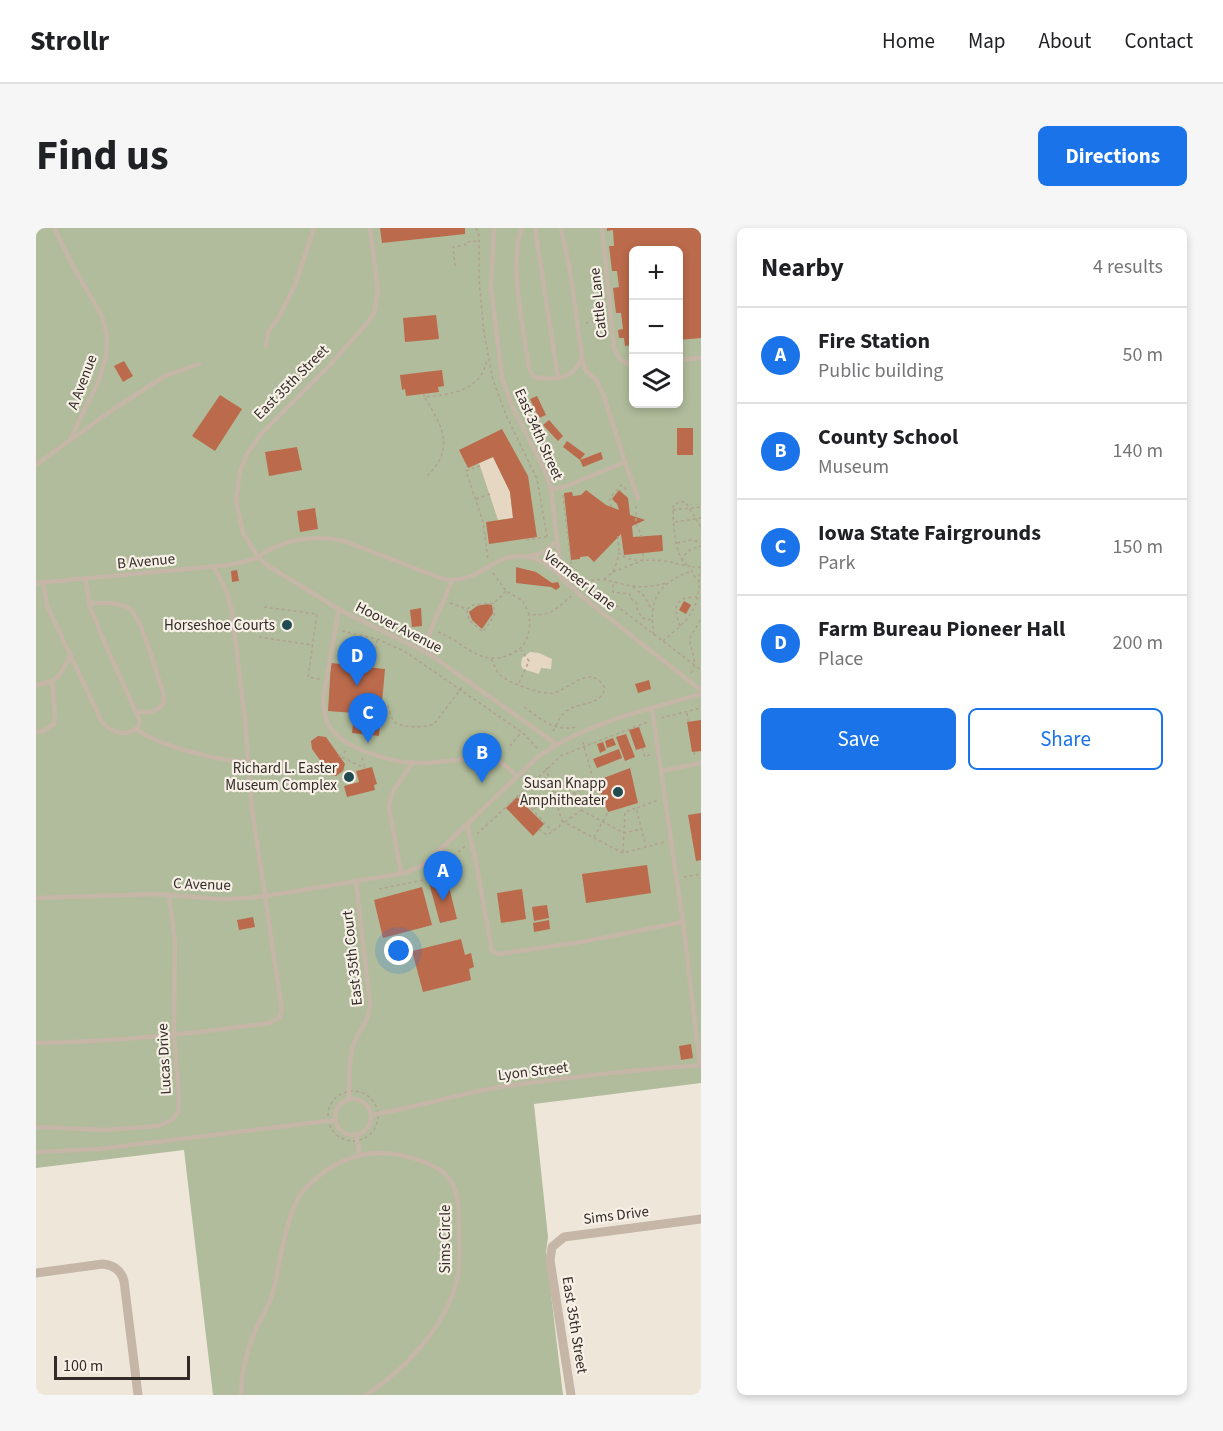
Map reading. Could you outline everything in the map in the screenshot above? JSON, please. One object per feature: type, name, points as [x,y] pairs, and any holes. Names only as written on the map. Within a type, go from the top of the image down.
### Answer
[{"type":"street","name":"Sims Drive","points":[[550,1260],[552,1247],[564,1237],[701,1219]]},
{"type":"street","name":"East 35th Street","points":[[550,1260],[571,1395]]},
{"type":"street","points":[[36,1273],[103,1264],[117,1269],[124,1281],[138,1395]]},
{"type":"lane","name":"A Avenue","points":[[36,465],[70,440],[99,378],[106,356],[107,337],[102,316],[54,228]]},
{"type":"lane","points":[[266,346],[268,332],[279,317],[295,285],[314,228]]},
{"type":"lane","name":"East 35th Street","points":[[258,557],[243,533],[239,519],[236,500],[240,471],[247,454],[261,434],[329,366],[374,313],[378,291],[370,228]]},
{"type":"lane","name":"East 34th Street","points":[[494,228],[491,287],[502,378],[512,406],[545,471],[551,489],[562,579]]},
{"type":"lane","points":[[522,228],[518,238],[517,274],[530,368],[534,377],[550,379],[568,376],[578,367],[582,357]]},
{"type":"lane","points":[[535,228],[558,378]]},
{"type":"lane","points":[[561,228],[586,372],[596,380],[603,396],[638,498]]},
{"type":"lane","name":"Cattle Lane","points":[[602,228],[614,347],[621,360],[629,363]]},
{"type":"lane","points":[[683,360],[701,358]]},
{"type":"lane","points":[[70,440],[165,376],[199,364]]},
{"type":"lane","points":[[551,489],[562,487],[625,462]]},
{"type":"lane","points":[[258,557],[282,544],[314,537],[327,537],[344,540],[452,581],[422,650]]},
{"type":"lane","points":[[526,557],[541,555],[551,549],[557,538]]},
{"type":"lane","name":"B Avenue","points":[[36,583],[214,567],[258,557]]},
{"type":"lane","name":"Hoover Avenue","points":[[258,557],[268,566],[339,609],[422,650],[556,744]]},
{"type":"lane","name":"Vermeer Lane","points":[[452,581],[474,576],[489,566],[511,558],[537,559],[701,692]]},
{"type":"lane","points":[[36,1044],[120,1041],[269,1023],[279,1018],[282,1010],[252,809],[232,612],[227,592],[214,567]]},
{"type":"lane","points":[[43,583],[47,606],[102,722],[112,732],[126,734],[136,729],[140,721],[89,603],[85,579]]},
{"type":"lane","points":[[89,603],[111,603],[129,608],[138,618],[163,692],[164,703],[158,711],[148,713],[136,711]]},
{"type":"lane","points":[[339,609],[323,706],[328,724],[343,740],[367,751],[413,762],[495,760],[517,776]]},
{"type":"lane","points":[[36,686],[52,682],[62,674],[71,654]]},
{"type":"lane","points":[[36,732],[43,731],[54,724],[56,713],[52,682]]},
{"type":"lane","name":"C Avenue","points":[[36,898],[169,895],[220,899],[264,896],[401,873],[420,866],[430,859],[542,753],[556,744],[579,733],[701,692]]},
{"type":"lane","points":[[652,708],[683,922],[700,1065]]},
{"type":"lane","points":[[136,729],[146,737],[189,750],[228,761],[248,762]]},
{"type":"lane","points":[[401,873],[389,807],[392,793],[413,762]]},
{"type":"lane","points":[[661,771],[701,763]]},
{"type":"lane","points":[[466,824],[492,951],[499,954],[581,942],[683,922]]},
{"type":"lane","name":"East 35th Court","points":[[349,1099],[349,1071],[354,1046],[357,1036],[369,1017],[370,1005],[356,882]]},
{"type":"lane","name":"Lucas Drive","points":[[36,1127],[105,1130],[159,1126],[172,1120],[178,1112],[179,1096],[174,1036],[175,941],[169,895]]},
{"type":"lane","name":"Lyon Street","points":[[370,1115],[500,1087],[700,1065]]},
{"type":"lane","points":[[332,1120],[338,1107],[349,1099],[363,1102],[370,1115],[369,1125],[357,1137],[360,1155]]},
{"type":"lane","points":[[332,1120],[340,1130],[357,1137]]},
{"type":"lane","points":[[36,1152],[99,1149],[332,1120]]},
{"type":"lane","name":"Sims Circle","points":[[241,1395],[245,1360],[256,1329],[271,1298],[293,1208],[301,1194],[309,1184],[335,1164],[360,1155],[388,1154],[412,1158],[437,1167],[453,1184],[459,1232],[457,1279],[449,1304],[436,1327],[394,1374],[366,1395]]},
{"type":"path","points":[[455,266],[453,247],[479,240]]},
{"type":"path","points":[[590,322],[603,321]]},
{"type":"path","points":[[424,398],[462,389],[477,382],[484,372],[487,354]]},
{"type":"path","points":[[424,394],[424,398],[438,420],[443,439],[443,456],[427,476]]},
{"type":"path","points":[[431,630],[448,636],[466,650],[491,658],[504,657],[520,649],[529,631],[529,614],[523,601],[506,591],[489,566],[483,522],[466,471],[480,466]]},
{"type":"path","points":[[611,507],[610,498],[621,485],[638,498],[636,524],[642,537]]},
{"type":"path","points":[[562,487],[572,571]]},
{"type":"path","points":[[476,499],[490,495]]},
{"type":"path","points":[[662,642],[688,618],[698,597],[697,581],[693,571],[682,561],[677,543],[673,506],[680,501],[686,503],[701,527]]},
{"type":"path","points":[[673,510],[701,507]]},
{"type":"path","points":[[674,522],[701,518]]},
{"type":"path","points":[[613,573],[619,554],[618,536]]},
{"type":"path","points":[[526,540],[557,538]]},
{"type":"path","points":[[677,543],[691,540],[701,542]]},
{"type":"path","points":[[682,561],[687,551],[701,546]]},
{"type":"path","points":[[643,553],[643,561]]},
{"type":"path","points":[[619,554],[624,558],[666,561],[701,569],[697,581]]},
{"type":"path","points":[[529,614],[553,612],[586,582],[604,579],[643,561]]},
{"type":"path","points":[[560,563],[701,670]]},
{"type":"path","points":[[604,579],[643,587],[666,583],[693,571]]},
{"type":"path","points":[[654,635],[651,620],[652,609],[658,593],[666,583]]},
{"type":"path","points":[[614,584],[613,592],[630,594],[642,618],[651,620]]},
{"type":"path","points":[[630,586],[644,596],[652,609]]},
{"type":"path","points":[[467,609],[469,620],[483,632],[494,616],[494,603],[506,591]]},
{"type":"path","points":[[680,626],[675,608],[679,601],[687,597],[698,597]]},
{"type":"path","points":[[443,601],[467,609]]},
{"type":"path","points":[[467,609],[486,602],[494,603]]},
{"type":"path","points":[[264,607],[317,614],[308,677],[327,680]]},
{"type":"path","points":[[686,678],[695,667],[690,638],[701,619]]},
{"type":"path","points":[[335,630],[376,639],[404,651],[522,732],[542,753]]},
{"type":"path","points":[[259,637],[313,645]]},
{"type":"path","points":[[374,668],[376,639]]},
{"type":"path","points":[[518,684],[528,661],[520,649]]},
{"type":"path","points":[[491,658],[500,675],[540,693],[548,694],[559,691],[579,678],[589,678],[602,683],[605,692],[601,698],[572,708],[560,718],[549,739]]},
{"type":"path","points":[[382,703],[388,706],[397,724],[427,728],[434,724],[467,681]]},
{"type":"path","points":[[524,707],[555,727],[576,727],[585,745],[598,798],[565,822]]},
{"type":"path","points":[[379,889],[423,879],[443,867],[562,754],[653,720],[701,708]]},
{"type":"path","points":[[687,711],[688,722]]},
{"type":"path","points":[[510,746],[522,732]]},
{"type":"path","points":[[367,751],[368,735]]},
{"type":"path","points":[[642,748],[645,757],[658,752]]},
{"type":"path","points":[[339,756],[365,768]]},
{"type":"path","points":[[539,830],[547,835],[560,828],[562,821],[546,767]]},
{"type":"path","points":[[534,809],[595,786]]},
{"type":"path","points":[[575,793],[582,810],[602,822],[624,833],[642,828]]},
{"type":"path","points":[[518,794],[553,831]]},
{"type":"path","points":[[623,853],[625,812],[661,798]]},
{"type":"path","points":[[636,808],[646,847]]},
{"type":"path","points":[[594,838],[608,812]]},
{"type":"path","points":[[562,821],[623,853],[667,841]]},
{"type":"path","points":[[682,877],[701,874]]},
{"type":"path","points":[[349,1092],[366,1095],[376,1106],[378,1114],[375,1128],[370,1134],[347,1140],[333,1130],[331,1106],[336,1098],[349,1092]]},
{"type":"green space","points":[[36,228],[701,228],[701,1083],[534,1104],[548,1237],[546,1252],[563,1395],[213,1395],[184,1150],[36,1168]]},
{"type":"shaded area","points":[[493,457],[510,492],[513,518],[498,520],[479,463]]},
{"type":"shaded area","points":[[530,652],[552,659],[551,669],[541,668],[539,674],[523,669],[522,658]]},
{"type":"building","points":[[380,228],[465,228],[465,234],[382,243]]},
{"type":"building","points":[[607,228],[701,228],[701,338],[683,340],[683,246],[629,246],[629,346],[625,346],[624,338],[619,338],[618,330],[623,329],[621,313],[616,313],[613,288],[619,287],[617,271],[612,271],[609,246],[614,246],[613,230],[607,231]]},
{"type":"building","points":[[436,315],[439,339],[405,342],[403,318]]},
{"type":"building","points":[[124,361],[133,376],[123,382],[114,366]]},
{"type":"building","points":[[442,370],[444,386],[438,387],[439,392],[406,396],[405,389],[402,390],[400,375]]},
{"type":"building","points":[[220,395],[242,409],[215,451],[192,436]]},
{"type":"building","points":[[537,396],[546,415],[539,418],[530,399]]},
{"type":"building","points":[[549,420],[563,436],[558,441],[543,425]]},
{"type":"building","points":[[677,428],[693,428],[693,455],[677,455]]},
{"type":"building","points":[[502,429],[528,476],[537,537],[489,544],[486,522],[513,518],[510,492],[493,457],[468,468],[459,450]]},
{"type":"building","points":[[567,441],[585,454],[580,460],[563,447]]},
{"type":"building","points":[[297,447],[302,470],[269,476],[265,452]]},
{"type":"building","points":[[601,452],[603,459],[583,467],[580,460]]},
{"type":"building","points":[[586,490],[606,505],[619,510],[612,499],[619,490],[628,498],[630,515],[645,520],[632,526],[633,537],[662,535],[663,551],[624,555],[621,534],[594,562],[588,556],[571,560],[564,493],[572,492],[573,496],[581,495]]},
{"type":"building","points":[[315,508],[318,529],[300,532],[297,511]]},
{"type":"building","points":[[516,567],[536,572],[552,583],[558,582],[560,587],[556,590],[551,587],[516,583]]},
{"type":"building","points":[[237,570],[239,581],[232,582],[231,571]]},
{"type":"building","points":[[684,601],[691,605],[686,614],[679,610]]},
{"type":"building","points":[[492,605],[493,613],[482,629],[472,620],[469,612],[477,606]]},
{"type":"building","points":[[421,608],[422,626],[412,627],[410,610]]},
{"type":"building","points":[[331,663],[385,669],[379,736],[352,733],[354,713],[328,711]]},
{"type":"building","points":[[649,680],[651,689],[638,693],[635,684]]},
{"type":"building","points":[[701,720],[701,751],[692,752],[687,722]]},
{"type":"building","points":[[639,727],[646,747],[636,750],[629,730]]},
{"type":"building","points":[[626,734],[635,757],[625,761],[616,737]]},
{"type":"building","points":[[318,736],[326,737],[345,764],[343,771],[336,776],[331,775],[312,749],[311,741]]},
{"type":"building","points":[[613,738],[616,745],[607,748],[605,741]]},
{"type":"building","points":[[603,742],[606,750],[600,753],[597,744]]},
{"type":"building","points":[[619,749],[622,758],[597,768],[593,759]]},
{"type":"building","points":[[372,767],[377,784],[374,785],[375,790],[347,797],[344,786],[359,782],[356,771]]},
{"type":"building","name":"Susan Knapp Amphitheater","points":[[630,768],[638,803],[608,812],[596,781]]},
{"type":"building","points":[[517,797],[544,824],[533,836],[506,808]]},
{"type":"building","points":[[701,813],[701,860],[696,861],[688,815]]},
{"type":"building","points":[[647,865],[651,893],[586,903],[582,874]]},
{"type":"building","points":[[447,879],[457,919],[440,923],[429,883]]},
{"type":"building","points":[[422,887],[432,925],[383,938],[374,900]]},
{"type":"building","points":[[522,889],[526,919],[501,923],[497,893]]},
{"type":"building","points":[[547,905],[549,918],[534,921],[532,907]]},
{"type":"building","points":[[253,917],[255,927],[239,930],[237,920]]},
{"type":"building","points":[[549,920],[550,929],[534,932],[533,923]]},
{"type":"building","points":[[461,939],[465,955],[471,953],[474,967],[469,969],[471,980],[423,992],[412,951]]},
{"type":"building","points":[[691,1044],[693,1058],[681,1060],[679,1046]]},
{"type":"place","name":"Horseshoe Courts","points":[[287,625]]},
{"type":"place","name":"Farm Bureau Pioneer Hall","points":[[357,686]]},
{"type":"place","name":"Iowa State Fairgrounds","points":[[368,743]]},
{"type":"place","name":"Richard L. Easter Museum Complex","points":[[349,777]]},
{"type":"place","name":"County School","points":[[482,783]]},
{"type":"place","name":"Susan Knapp Amphitheater","points":[[618,792]]},
{"type":"place","name":"Fire Station","points":[[443,901]]}]
